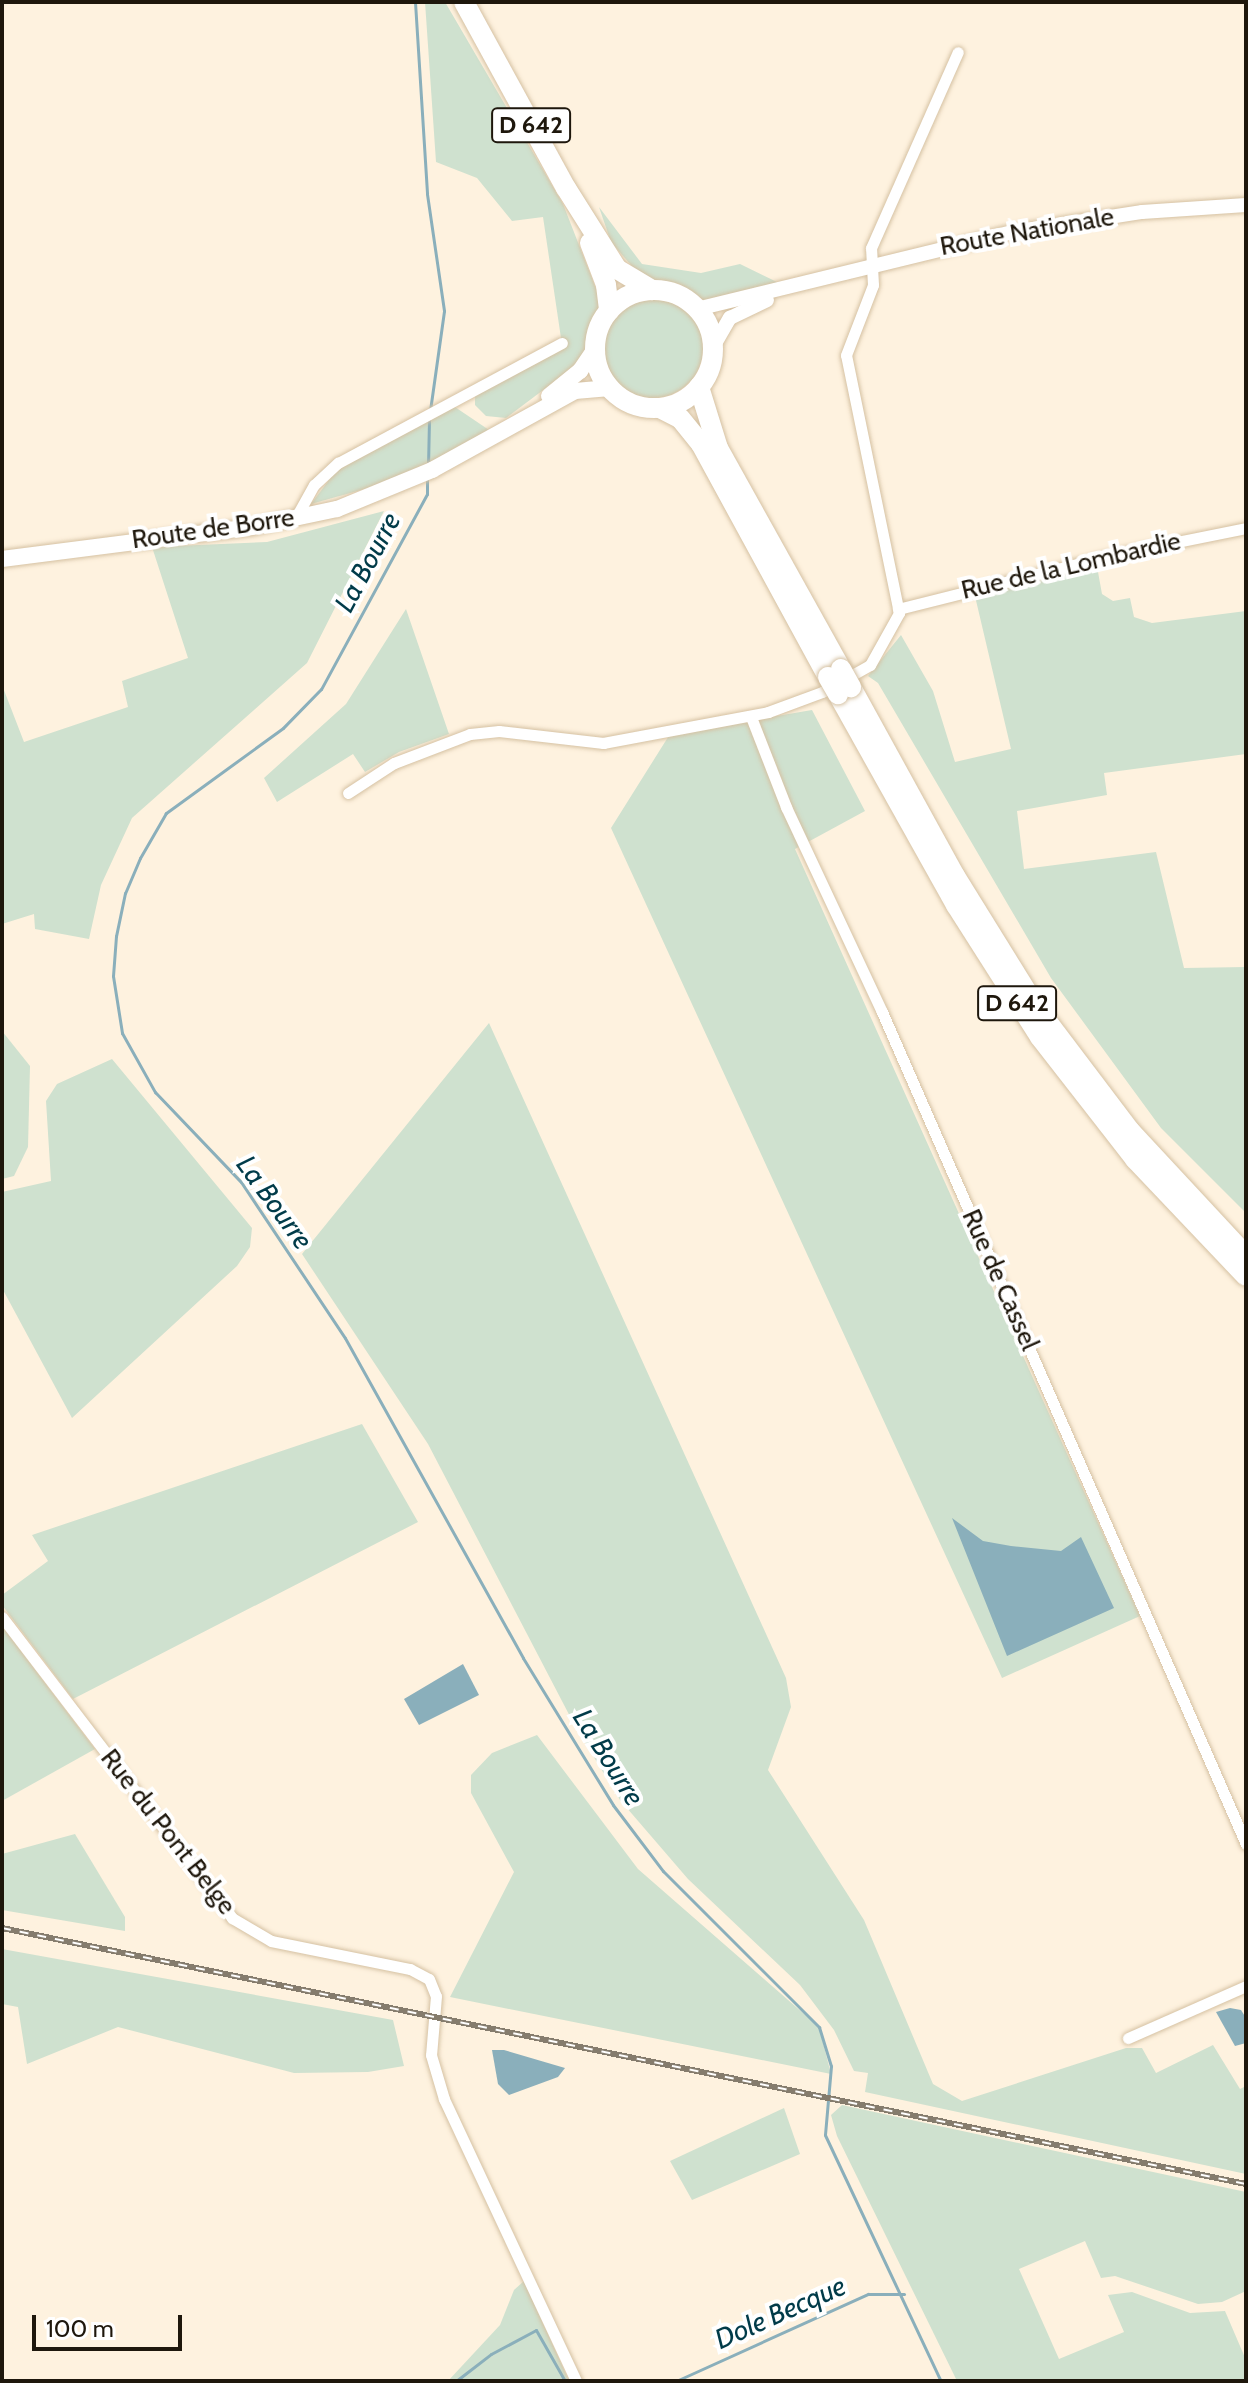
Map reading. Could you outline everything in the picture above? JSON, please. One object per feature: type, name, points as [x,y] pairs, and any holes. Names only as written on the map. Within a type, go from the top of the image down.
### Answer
[{"type":"highway","name":"D 642","points":[[464,2],[566,188],[617,269],[652,290]]},
{"type":"highway","name":"D 642","points":[[566,188],[606,285],[609,311]]},
{"type":"highway","points":[[652,290],[679,296],[697,309],[713,347],[699,387],[681,401],[660,408],[630,403],[610,388],[595,349],[609,311],[631,295],[652,290]]},
{"type":"highway","name":"D 642","points":[[699,387],[721,455],[956,905],[1040,1037],[1142,1167],[1246,1276]]},
{"type":"highway","name":"D 642","points":[[660,408],[680,418],[701,444],[975,909],[1048,1023],[1137,1138],[1246,1256]]},
{"type":"main road","points":[[517,421],[580,371],[595,349]]},
{"type":"main road","points":[[517,421],[575,391],[610,388]]},
{"type":"main road","name":"Route de Borre","points":[[2,559],[295,519],[360,501],[425,474],[517,421]]},
{"type":"street","points":[[348,793],[394,763],[477,733],[505,731],[592,744],[751,717],[814,696],[862,672],[896,626],[898,609],[845,368],[851,336],[873,285],[871,265],[878,233],[958,52]]},
{"type":"street","name":"Route Nationale","points":[[697,309],[871,265],[1086,219],[1246,205]]},
{"type":"street","name":"Route Nationale","points":[[713,347],[734,315],[812,281]]},
{"type":"street","points":[[295,519],[331,468],[422,414],[562,343]]},
{"type":"street","name":"Rue de la Lombardie","points":[[898,609],[1128,551],[1246,528]]},
{"type":"street","name":"Rue de Cassel","points":[[751,717],[786,807],[876,998],[1246,1844]]},
{"type":"street","name":"Rue du Pont Belge","points":[[2,1617],[232,1918],[271,1941],[410,1969],[429,1979],[436,1996],[431,2055],[444,2099],[576,2381]]},
{"type":"street","points":[[1128,2038],[1246,1986]]},
{"type":"green space","points":[[425,2],[445,2],[563,204],[602,304],[587,357],[506,418],[486,416],[475,405],[475,394],[561,338],[543,217],[512,221],[477,178],[436,162]]},
{"type":"green space","points":[[599,207],[642,264],[701,273],[740,264],[779,283],[704,302],[679,284],[643,279],[611,242]]},
{"type":"green space","points":[[653,298],[672,302],[688,313],[699,329],[703,348],[699,367],[688,383],[672,394],[653,398],[634,394],[618,383],[607,367],[603,348],[607,329],[618,313],[634,302]]},
{"type":"green space","points":[[452,405],[489,430],[411,476],[311,504],[338,468]]},
{"type":"green space","points":[[384,511],[307,663],[132,818],[101,885],[89,939],[35,929],[34,914],[2,924],[2,685],[24,742],[128,707],[122,681],[188,658],[152,547],[267,542]]},
{"type":"green space","points":[[1096,561],[1102,594],[1113,601],[1130,598],[1134,617],[1152,623],[1246,611],[1246,754],[1104,773],[1107,795],[1017,811],[1024,869],[1156,852],[1184,968],[1246,967],[1246,1213],[1161,1128],[1051,978],[878,683],[868,676],[901,635],[933,691],[955,762],[1011,749],[974,592]]},
{"type":"green space","points":[[406,609],[449,734],[399,752],[365,772],[353,754],[277,802],[264,778],[346,704]]},
{"type":"green space","points":[[812,710],[865,811],[795,849],[1140,1616],[1002,1678],[611,828],[670,734]]},
{"type":"green space","points":[[489,1023],[786,1678],[791,1707],[768,1770],[864,1920],[933,2084],[962,2101],[1126,2048],[1142,2048],[1156,2073],[1213,2045],[1240,2089],[1246,2086],[1246,2174],[865,2092],[868,2073],[854,2071],[834,2030],[800,1985],[688,1879],[620,1800],[575,1726],[428,1444],[302,1254]]},
{"type":"green space","points":[[2,1031],[30,1066],[28,1147],[14,1176],[2,1179]]},
{"type":"green space","points":[[112,1059],[252,1228],[250,1247],[237,1266],[72,1418],[2,1288],[2,1192],[51,1181],[46,1101],[57,1084]]},
{"type":"green space","points":[[362,1424],[418,1522],[73,1699],[2,1605],[2,1595],[48,1561],[32,1535]]},
{"type":"green space","points":[[2,1626],[95,1749],[2,1801]]},
{"type":"green space","points":[[537,1735],[638,1869],[819,2027],[831,2074],[450,1997],[514,1872],[471,1793],[471,1775],[492,1753]]},
{"type":"green space","points":[[75,1834],[125,1917],[125,1931],[2,1910],[2,1854]]},
{"type":"green space","points":[[2,1949],[393,2020],[404,2066],[368,2072],[294,2073],[118,2027],[27,2064],[18,2007],[2,2004]]},
{"type":"green space","points":[[842,2105],[1246,2192],[1246,2291],[1222,2302],[1198,2304],[1115,2276],[1101,2278],[1085,2241],[1019,2269],[1059,2359],[1124,2332],[1108,2295],[1132,2292],[1190,2313],[1225,2311],[1246,2360],[1246,2381],[957,2381],[837,2136],[831,2115]]},
{"type":"green space","points":[[784,2108],[800,2154],[692,2200],[670,2161]]},
{"type":"green space","points":[[524,2281],[569,2381],[448,2381],[500,2325],[514,2290]]},
{"type":"water","points":[[952,1518],[983,1541],[1011,1546],[1061,1551],[1081,1537],[1114,1608],[1007,1656]]},
{"type":"water","points":[[463,1664],[479,1695],[419,1725],[404,1699]]},
{"type":"water","points":[[1230,2008],[1241,2010],[1246,2018],[1246,2043],[1235,2046],[1216,2012]]},
{"type":"water","points":[[492,2050],[504,2050],[565,2068],[558,2077],[509,2095],[498,2084]]},
{"type":"waterway","name":"La Bourre","points":[[415,2],[427,194],[444,311],[430,411]]},
{"type":"waterway","name":"La Bourre","points":[[428,467],[429,418]]},
{"type":"waterway","name":"La Bourre","points":[[427,478],[427,494],[321,689],[283,728],[166,813],[140,858],[125,893],[116,936],[113,976],[122,1033],[155,1092],[241,1182],[345,1338],[523,1658],[613,1805],[663,1871],[819,2027],[831,2066],[825,2135],[941,2381]]},
{"type":"waterway","name":"Dole Becque","points":[[676,2381],[868,2294],[904,2294]]},
{"type":"waterway","name":"Dole Becque","points":[[456,2381],[491,2354],[536,2330],[565,2381]]},
{"type":"railway","points":[[2,1928],[1246,2184]]}]
